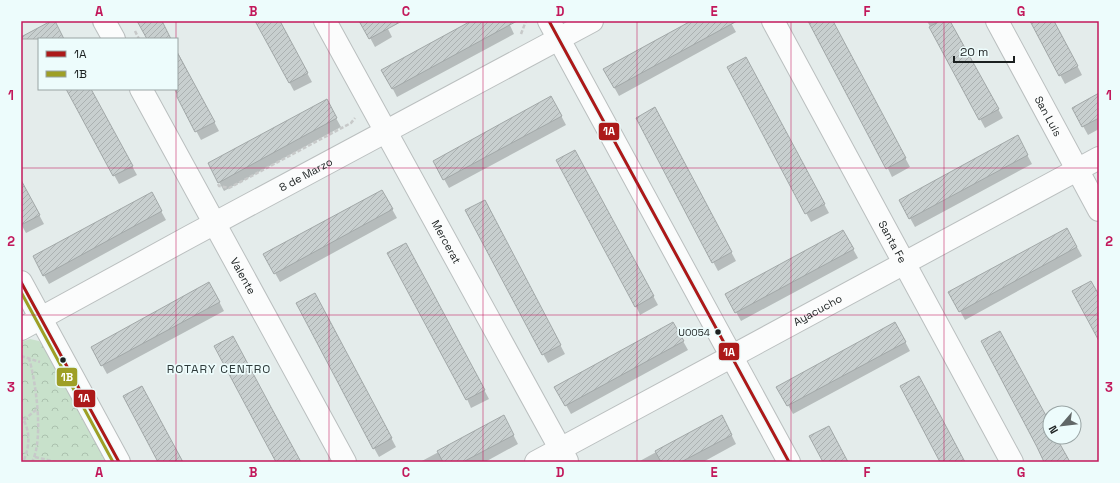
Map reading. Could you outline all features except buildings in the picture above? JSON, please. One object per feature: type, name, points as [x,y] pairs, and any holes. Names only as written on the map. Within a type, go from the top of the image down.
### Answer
[{"type":"street","points":[[104,21],[113,38]]},
{"type":"street","name":"Mercerat","points":[[325,21],[564,455]]},
{"type":"street","name":"8 de Marzo","points":[[21,328],[386,132],[554,30],[592,21]]},
{"type":"street","name":"Santa Fe","points":[[773,21],[1012,462]]},
{"type":"street","name":"San Luis","points":[[997,21],[1099,210]]},
{"type":"street","points":[[554,30],[789,462]]},
{"type":"street","name":"Valente","points":[[142,90],[345,462]]},
{"type":"street","name":"Ayacucho","points":[[536,462],[564,455],[731,356],[1099,158]]},
{"type":"street","points":[[21,282],[119,462]]},
{"type":"path","points":[[520,36],[526,21]]},
{"type":"path","points":[[215,179],[219,186],[229,188],[351,123]]},
{"type":"path","points":[[29,358],[32,369],[39,430],[35,457],[32,462]]},
{"type":"path","points":[[24,420],[37,409]]},
{"type":"path","points":[[21,416],[28,431],[29,442],[27,454],[23,462]]},
{"type":"path","points":[[35,457],[56,462]]},
{"type":"green space","points":[[30,339],[39,341],[46,348],[109,462],[21,462],[21,342]]},
{"type":"transit line","name":"1A","points":[[549,21],[789,462]]},
{"type":"transit line","name":"1A","points":[[21,282],[119,462]]},
{"type":"transit line","name":"1B","points":[[21,292],[113,462]]},
{"type":"place","name":"U0054","points":[[718,332]]},
{"type":"district","name":"ROTARY CENTRO","points":[[219,369]]}]
